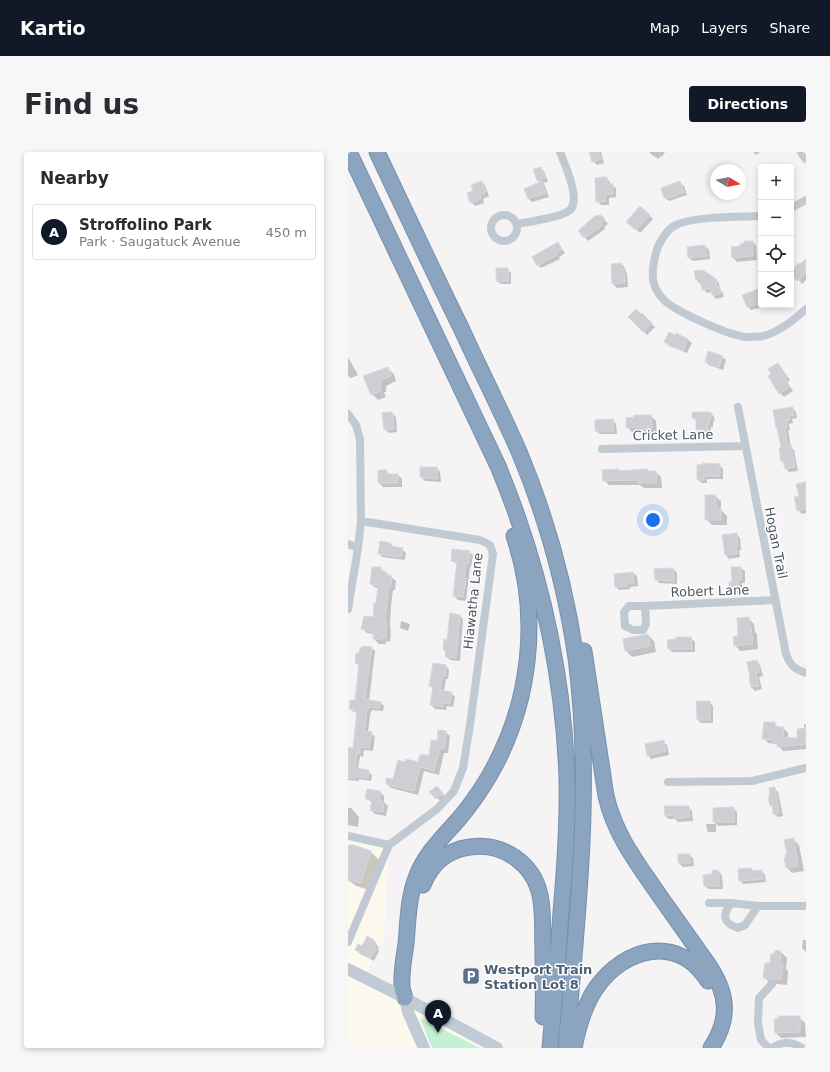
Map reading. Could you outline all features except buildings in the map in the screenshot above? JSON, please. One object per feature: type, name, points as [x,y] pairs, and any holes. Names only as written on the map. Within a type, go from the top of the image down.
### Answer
[{"type":"highway","points":[[349,152],[486,439],[509,493],[537,576],[551,632],[563,720],[567,778],[566,837],[550,1048]]},
{"type":"highway","points":[[376,152],[515,443],[532,484],[550,540],[565,598],[580,693],[584,774],[581,862],[566,1048]]},
{"type":"highway","points":[[405,998],[402,986],[408,917],[411,894],[416,877],[428,855],[474,800],[494,768],[514,722],[527,665],[529,616],[524,576],[519,551],[499,491],[486,439]]},
{"type":"highway","points":[[550,540],[569,589],[580,628],[606,796],[612,819],[630,852],[710,967],[721,986],[725,1006],[724,1016],[719,1035],[712,1048]]},
{"type":"highway","points":[[405,998],[409,991],[419,901],[422,888],[428,874],[441,858],[454,851],[476,846],[498,849],[513,855],[524,864],[533,876],[541,896],[544,982],[541,1048]]},
{"type":"highway","points":[[574,1048],[586,1007],[602,980],[630,957],[644,952],[656,951],[669,952],[683,956],[697,966],[709,981],[715,997],[716,1014],[711,1032],[702,1048]]},
{"type":"main road","points":[[348,969],[405,998],[493,1047]]},
{"type":"main road","points":[[405,998],[408,1012],[424,1048]]},
{"type":"street","points":[[517,224],[554,217],[564,214],[571,209],[574,201],[574,192],[560,152]]},
{"type":"street","points":[[802,152],[806,158]]},
{"type":"street","points":[[794,206],[806,200]]},
{"type":"street","points":[[758,216],[698,219],[684,222],[673,227],[657,248],[652,274],[656,287],[664,300],[679,310],[728,333],[746,337],[762,336],[779,330],[793,321],[806,309]]},
{"type":"street","name":"Hogan Trail","points":[[738,407],[786,654],[790,664],[797,670],[806,673]]},
{"type":"street","points":[[348,414],[356,426],[360,439],[361,521],[348,609]]},
{"type":"street","name":"Cricket Lane","points":[[602,449],[745,446]]},
{"type":"street","name":"Hiawatha Lane","points":[[361,521],[480,540],[490,545],[493,554],[463,768],[454,791],[437,809],[389,845]]},
{"type":"street","points":[[348,544],[358,548]]},
{"type":"street","name":"Robert Lane","points":[[646,606],[775,600]]},
{"type":"street","points":[[668,782],[752,781],[806,768]]},
{"type":"street","points":[[348,836],[389,845],[348,942]]},
{"type":"street","points":[[709,903],[731,903],[758,906],[806,906]]},
{"type":"street","points":[[731,903],[726,910],[725,917],[729,925],[738,928],[744,925],[758,906]]},
{"type":"street","points":[[769,1048],[761,1040],[758,1023],[759,998],[772,984]]},
{"type":"street","points":[[772,1048],[777,1044],[785,1042],[802,1048]]},
{"type":"shaded area","points":[[348,836],[389,845],[384,940],[364,977],[497,1048],[348,1048]]},
{"type":"green space","points":[[420,1018],[480,1048],[432,1048]]},
{"type":"place","name":"Westport Train Station Lot 8","points":[[471,976]]},
{"type":"place","name":"Stroffolino Park","points":[[438,1033]]}]
